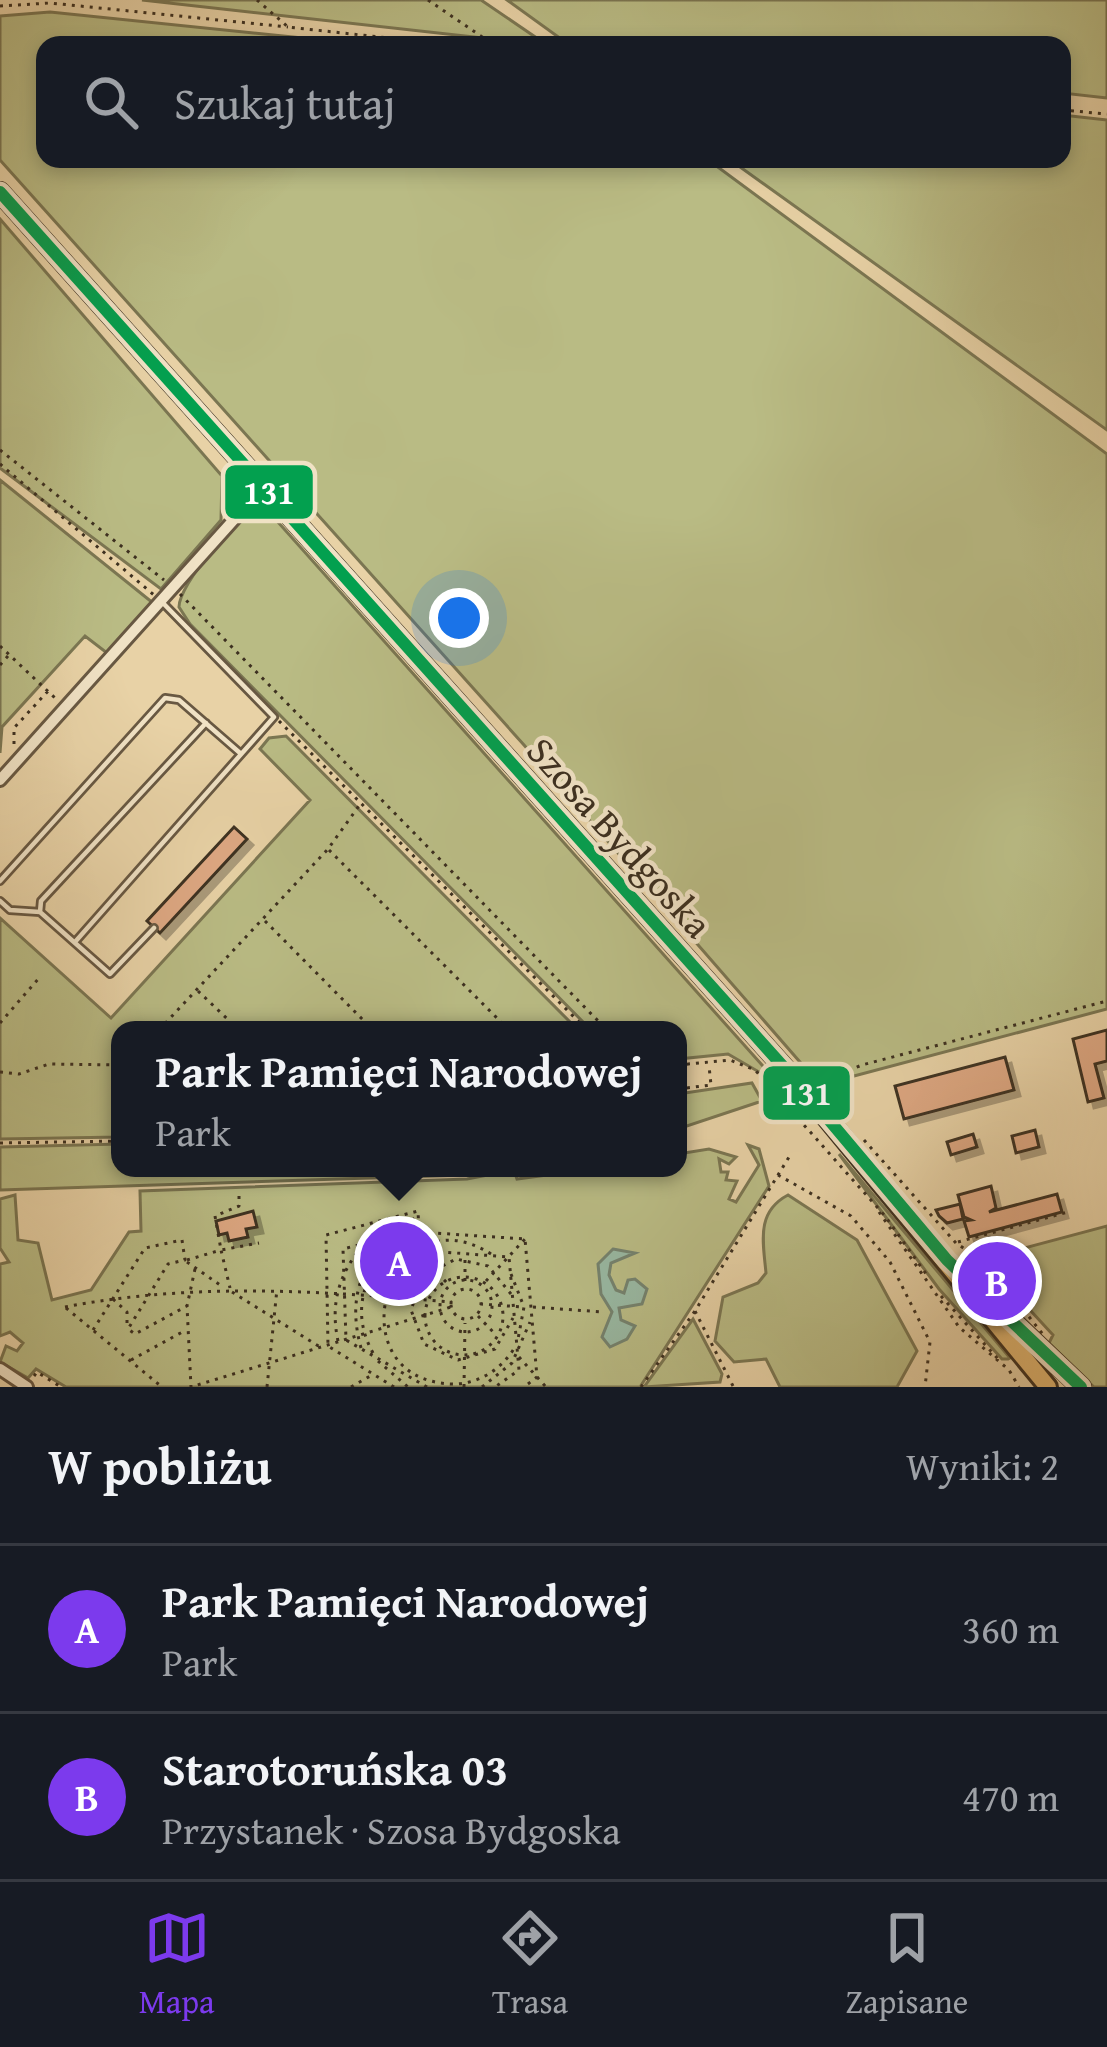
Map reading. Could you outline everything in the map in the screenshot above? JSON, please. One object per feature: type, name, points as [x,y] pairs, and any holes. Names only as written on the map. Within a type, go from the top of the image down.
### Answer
[{"type":"main road","name":"Szosa Bydgoska","points":[[0,192],[797,1082],[1075,1384]]},
{"type":"main road","name":"Szosa Bydgoska","points":[[951,1251],[1005,1340],[1050,1387]]},
{"type":"street","points":[[0,780],[266,485]]},
{"type":"street","points":[[0,1369],[27,1386]]},
{"type":"street","points":[[1050,1387],[1075,1384]]},
{"type":"lane","points":[[75,942],[274,717],[162,602]]},
{"type":"lane","points":[[0,881],[165,698],[179,700],[241,754]]},
{"type":"lane","points":[[40,912],[41,901],[206,723]]},
{"type":"lane","points":[[0,901],[10,910],[40,912],[110,974],[154,928]]},
{"type":"path","points":[[256,0],[288,28]]},
{"type":"path","points":[[428,0],[481,36]]},
{"type":"path","points":[[0,6],[50,3],[365,36]]},
{"type":"path","points":[[1071,111],[1107,115]]},
{"type":"path","points":[[0,450],[174,588],[599,1021]]},
{"type":"path","points":[[0,464],[162,602]]},
{"type":"path","points":[[0,646],[65,707]]},
{"type":"path","points":[[0,665],[10,655]]},
{"type":"path","points":[[24,754],[13,742],[14,728],[48,691]]},
{"type":"path","points":[[274,717],[578,1021]]},
{"type":"path","points":[[167,1021],[328,849],[362,801]]},
{"type":"path","points":[[328,849],[500,1021]]},
{"type":"path","points":[[263,919],[365,1021]]},
{"type":"path","points":[[0,1022],[39,978]]},
{"type":"path","points":[[197,989],[230,1021]]},
{"type":"path","points":[[815,1085],[862,1065],[1107,1001]]},
{"type":"path","points":[[687,1064],[738,1061],[755,1070],[877,1209],[959,1327],[1000,1363]]},
{"type":"path","points":[[687,1088],[711,1085],[708,1063]]},
{"type":"path","points":[[0,1072],[19,1074],[49,1064],[111,1065]]},
{"type":"path","points":[[862,1137],[913,1194],[951,1251],[988,1265],[1048,1334]]},
{"type":"path","points":[[0,1143],[111,1141]]},
{"type":"path","points":[[641,1387],[695,1311],[789,1157]]},
{"type":"path","points":[[778,1175],[851,1216],[890,1262],[930,1342],[926,1387]]},
{"type":"path","points":[[229,1289],[214,1216],[238,1206],[239,1196]]},
{"type":"path","points":[[325,1347],[326,1234],[418,1210],[419,1232],[525,1239]]},
{"type":"path","points":[[951,1251],[988,1234],[1068,1212]]},
{"type":"path","points":[[338,1343],[337,1293],[344,1270],[365,1243],[418,1217]]},
{"type":"path","points":[[346,1340],[343,1249],[401,1234],[402,1249],[509,1257]]},
{"type":"path","points":[[988,1234],[992,1248]]},
{"type":"path","points":[[465,1235],[465,1288]]},
{"type":"path","points":[[362,1349],[359,1295],[370,1259],[391,1236]]},
{"type":"path","points":[[359,1295],[374,1264],[402,1238]]},
{"type":"path","points":[[455,1292],[481,1286],[525,1239]]},
{"type":"path","points":[[525,1239],[537,1378]]},
{"type":"path","points":[[93,1330],[145,1248],[182,1240],[185,1260],[195,1269],[394,1387]]},
{"type":"path","points":[[128,1329],[168,1264],[259,1243]]},
{"type":"path","points":[[493,1256],[465,1243],[417,1251],[398,1269],[384,1297],[384,1328],[410,1369],[436,1382],[464,1385],[515,1354]]},
{"type":"path","points":[[417,1251],[455,1292]]},
{"type":"path","points":[[512,1296],[495,1272],[465,1256],[432,1268],[412,1299],[412,1319],[431,1350],[465,1358],[485,1355],[514,1315]]},
{"type":"path","points":[[509,1257],[516,1343]]},
{"type":"path","points":[[195,1269],[187,1306],[191,1387],[441,1310],[452,1304],[455,1292]]},
{"type":"path","points":[[495,1387],[519,1370],[515,1354],[524,1307],[510,1272]]},
{"type":"path","points":[[465,1358],[441,1348],[427,1331],[428,1300],[447,1284],[465,1278],[502,1305]]},
{"type":"path","points":[[447,1284],[441,1310],[448,1324],[465,1332],[485,1323],[491,1304],[481,1286]]},
{"type":"path","points":[[478,1316],[481,1286]]},
{"type":"path","points":[[162,1387],[65,1307],[150,1293],[229,1289],[440,1301],[452,1304],[465,1320],[464,1385]]},
{"type":"path","points":[[267,1387],[277,1289]]},
{"type":"path","points":[[138,1295],[123,1320],[136,1334],[187,1306]]},
{"type":"path","points":[[939,1295],[970,1322],[1019,1387]]},
{"type":"path","points":[[113,1299],[127,1312]]},
{"type":"path","points":[[480,1304],[603,1312]]},
{"type":"path","points":[[500,1338],[502,1305]]},
{"type":"path","points":[[695,1311],[733,1386]]},
{"type":"path","points":[[482,1387],[515,1354],[532,1315]]},
{"type":"path","points":[[465,1320],[478,1316]]},
{"type":"path","points":[[478,1316],[546,1387]]},
{"type":"path","points":[[130,1360],[187,1329]]},
{"type":"path","points":[[362,1336],[407,1387]]},
{"type":"path","points":[[346,1340],[427,1387]]},
{"type":"path","points":[[27,1386],[37,1372],[62,1387]]},
{"type":"path","points":[[351,1387],[374,1374]]},
{"type":"path","points":[[524,1387],[537,1378]]},
{"type":"green space","points":[[142,0],[481,0],[534,36],[466,36]]},
{"type":"green space","points":[[507,0],[1107,0],[1107,98],[1071,94],[1071,36],[557,36]]},
{"type":"green space","points":[[50,12],[283,36],[36,36],[36,168],[719,168],[1107,454],[1107,1009],[820,1085],[524,745],[0,160],[0,16]]},
{"type":"green space","points":[[1071,116],[1107,120],[1107,430],[742,168],[1071,168]]},
{"type":"green space","points":[[0,219],[222,476],[221,520],[161,589],[0,468]]},
{"type":"green space","points":[[0,480],[153,603],[107,653],[85,636],[2,727],[0,753]]},
{"type":"green space","points":[[258,508],[269,512],[778,1083],[728,1054],[687,1058],[687,1021],[582,1021],[190,624],[179,607],[182,596],[224,536]]},
{"type":"green space","points":[[286,736],[569,1021],[111,1021],[111,1137],[0,1139],[0,918],[111,1018],[310,800],[260,749],[269,738]]},
{"type":"green space","points":[[752,1083],[762,1101],[687,1126],[687,1093]]},
{"type":"green space","points":[[111,1144],[111,1177],[401,1177],[0,1190],[0,1147]]},
{"type":"green space","points":[[748,1145],[759,1149],[769,1186],[640,1387],[66,1387],[36,1369],[28,1378],[0,1362],[6,1346],[17,1351],[23,1343],[10,1332],[0,1336],[0,1264],[9,1262],[0,1248],[0,1199],[15,1195],[18,1240],[38,1243],[52,1300],[91,1290],[129,1232],[141,1231],[140,1191],[477,1177],[687,1177],[687,1153],[709,1149],[736,1157],[729,1164],[719,1159],[721,1172],[728,1172],[726,1180],[737,1181],[729,1199],[736,1202],[759,1165]]},
{"type":"green space","points":[[839,1154],[1010,1358],[1002,1359],[939,1289]]},
{"type":"green space","points":[[788,1195],[857,1240],[917,1351],[897,1387],[780,1387],[766,1359],[734,1362],[715,1341],[723,1297],[758,1283],[766,1273],[766,1219]]},
{"type":"green space","points":[[1107,1226],[1107,1387],[1094,1387],[1048,1345],[1053,1335],[983,1259]]},
{"type":"green space","points":[[693,1319],[722,1374],[720,1382],[644,1387]]},
{"type":"shaded area","points":[[613,1249],[635,1253],[611,1263],[609,1275],[616,1290],[624,1293],[628,1280],[635,1279],[647,1289],[642,1304],[619,1308],[621,1320],[635,1326],[627,1339],[610,1347],[602,1337],[612,1312],[601,1294],[598,1264]]},
{"type":"building","points":[[234,827],[247,839],[160,933],[147,921]]},
{"type":"building","points":[[1107,1030],[1107,1061],[1095,1064],[1104,1098],[1088,1102],[1073,1039]]},
{"type":"building","points":[[1005,1057],[1014,1090],[904,1119],[895,1086]]},
{"type":"building","points":[[1035,1130],[1039,1147],[1016,1153],[1012,1136]]},
{"type":"building","points":[[973,1134],[977,1147],[951,1155],[947,1142]]},
{"type":"building","points":[[991,1186],[996,1208],[989,1212],[1057,1194],[1062,1212],[969,1237],[964,1221],[971,1220],[964,1217],[958,1195]]},
{"type":"building","points":[[960,1204],[963,1219],[947,1223],[936,1210]]},
{"type":"building","points":[[253,1211],[257,1227],[246,1229],[248,1237],[229,1241],[227,1233],[219,1235],[216,1221]]},
{"type":"transit line","name":"131","points":[[0,192],[797,1082],[947,1260],[1081,1387]]},
{"type":"place","name":"Park Pamięci Narodowej","points":[[399,1261]]},
{"type":"place","name":"Starotoruńska 03","points":[[997,1281]]}]
